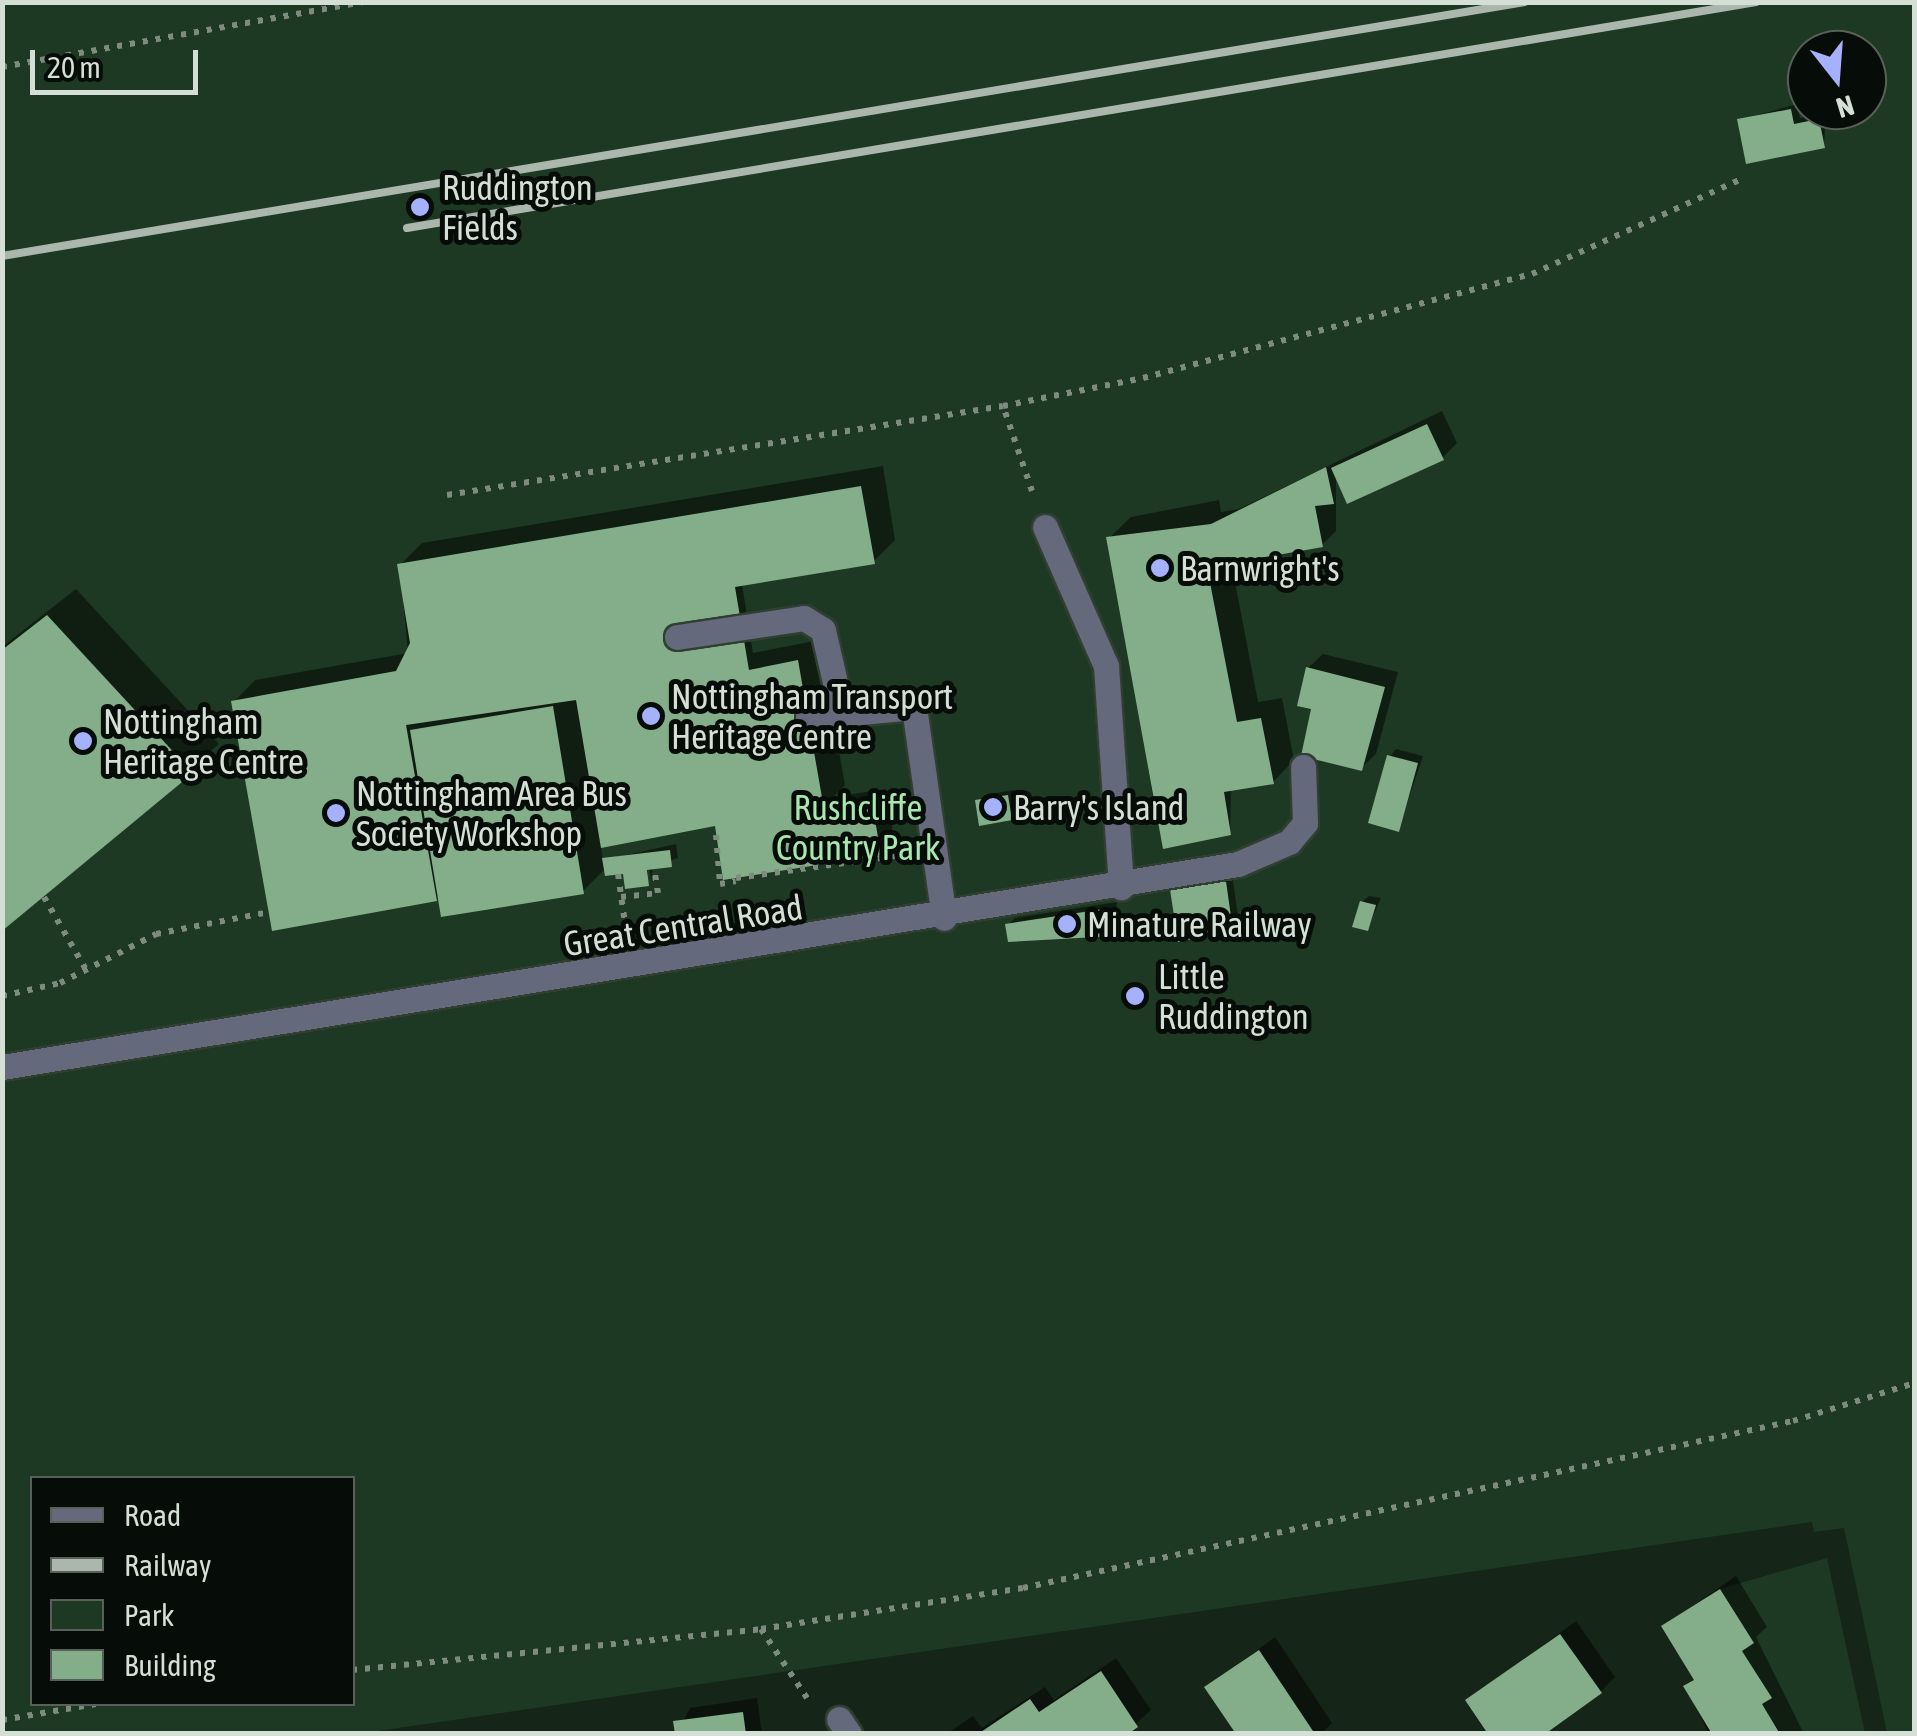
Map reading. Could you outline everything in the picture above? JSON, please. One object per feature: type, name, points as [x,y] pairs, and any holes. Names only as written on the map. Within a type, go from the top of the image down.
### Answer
[{"type":"lane","points":[[1045,527],[1106,666],[1121,887]]},
{"type":"lane","points":[[677,637],[804,618],[823,630],[842,713]]},
{"type":"lane","points":[[808,717],[914,707],[944,918]]},
{"type":"lane","name":"Great Central Road","points":[[2,1067],[944,918],[1238,864],[1289,842],[1305,823],[1303,767]]},
{"type":"path","points":[[2,67],[364,2]]},
{"type":"path","points":[[447,495],[1002,406],[1143,378],[1532,274],[1740,180]]},
{"type":"path","points":[[1002,406],[1045,527]]},
{"type":"path","points":[[716,835],[720,884],[934,847]]},
{"type":"path","points":[[879,844],[884,857]]},
{"type":"path","points":[[622,897],[658,892],[654,869]]},
{"type":"path","points":[[44,898],[85,968]]},
{"type":"path","points":[[2,996],[85,968],[156,934],[268,912]]},
{"type":"path","points":[[355,1670],[761,1629],[1022,1588],[1793,1421],[1914,1383]]},
{"type":"path","points":[[761,1629],[798,1691],[844,1726]]},
{"type":"path","points":[[2,1720],[84,1706]]},
{"type":"green space","name":"Rushcliffe Country Park","points":[[3,3],[1914,3],[1914,1733],[1887,1733],[1844,1528],[1814,1532],[1812,1522],[364,1733],[3,1734]]},
{"type":"green space","points":[[1827,1558],[1865,1733],[1780,1733],[1762,1704],[1771,1698],[1742,1651],[1754,1643],[1720,1589]]},
{"type":"building","points":[[1787,110],[1787,130],[1821,130],[1825,148],[1746,164],[1737,119]]},
{"type":"building","points":[[1427,424],[1444,460],[1347,504],[1331,468]]},
{"type":"building","points":[[1326,467],[1334,504],[1315,506],[1323,547],[1207,567],[1237,722],[1261,718],[1274,784],[1224,792],[1231,835],[1163,849],[1106,537],[1211,524]]},
{"type":"building","points":[[861,486],[875,564],[735,587],[749,670],[798,660],[824,809],[872,802],[881,855],[723,880],[715,826],[601,848],[576,700],[406,725],[437,901],[272,931],[231,701],[396,671],[410,643],[397,564]]},
{"type":"building","name":"Nottingham Heritage Centre","points":[[47,615],[193,773],[2,931],[2,650]]},
{"type":"building","points":[[1306,667],[1385,687],[1362,771],[1301,756],[1311,709],[1297,706]]},
{"type":"building","points":[[553,706],[584,894],[441,917],[410,730]]},
{"type":"building","points":[[1387,755],[1418,763],[1399,832],[1368,823]]},
{"type":"building","name":"Barry's Island","points":[[1008,795],[1012,820],[979,826],[975,800]]},
{"type":"building","points":[[670,850],[672,867],[647,870],[649,886],[625,889],[623,874],[605,876],[602,858]]},
{"type":"building","points":[[1225,874],[1233,931],[1178,942],[1169,883]]},
{"type":"building","points":[[1360,901],[1376,905],[1368,931],[1352,927]]},
{"type":"building","points":[[1110,908],[1114,936],[1008,942],[1005,924]]},
{"type":"building","points":[[1720,1589],[1754,1643],[1742,1651],[1772,1698],[1762,1704],[1780,1734],[1712,1734],[1683,1686],[1694,1680],[1661,1626]]},
{"type":"building","points":[[1560,1634],[1602,1693],[1545,1734],[1488,1734],[1465,1700]]},
{"type":"building","points":[[1259,1650],[1315,1734],[1236,1734],[1204,1687]]},
{"type":"building","points":[[1101,1671],[1138,1727],[1128,1734],[978,1734],[1030,1699],[1039,1712]]},
{"type":"building","points":[[743,1712],[746,1734],[675,1734],[673,1721]]},
{"type":"railway","points":[[2,256],[1525,2]]},
{"type":"railway","points":[[407,228],[1756,2]]},
{"type":"place","name":"Ruddington Fields","points":[[420,207]]},
{"type":"place","name":"Barnwright's","points":[[1160,568]]},
{"type":"place","name":"Nottingham Transport Heritage Centre","points":[[651,716]]},
{"type":"place","name":"Nottingham Heritage Centre","points":[[83,741]]},
{"type":"place","name":"Barry's Island","points":[[993,807]]},
{"type":"place","name":"Nottingham Area Bus Society Workshop","points":[[336,813]]},
{"type":"place","name":"Minature Railway","points":[[1067,924]]},
{"type":"place","name":"Little Ruddington","points":[[1135,996]]}]
